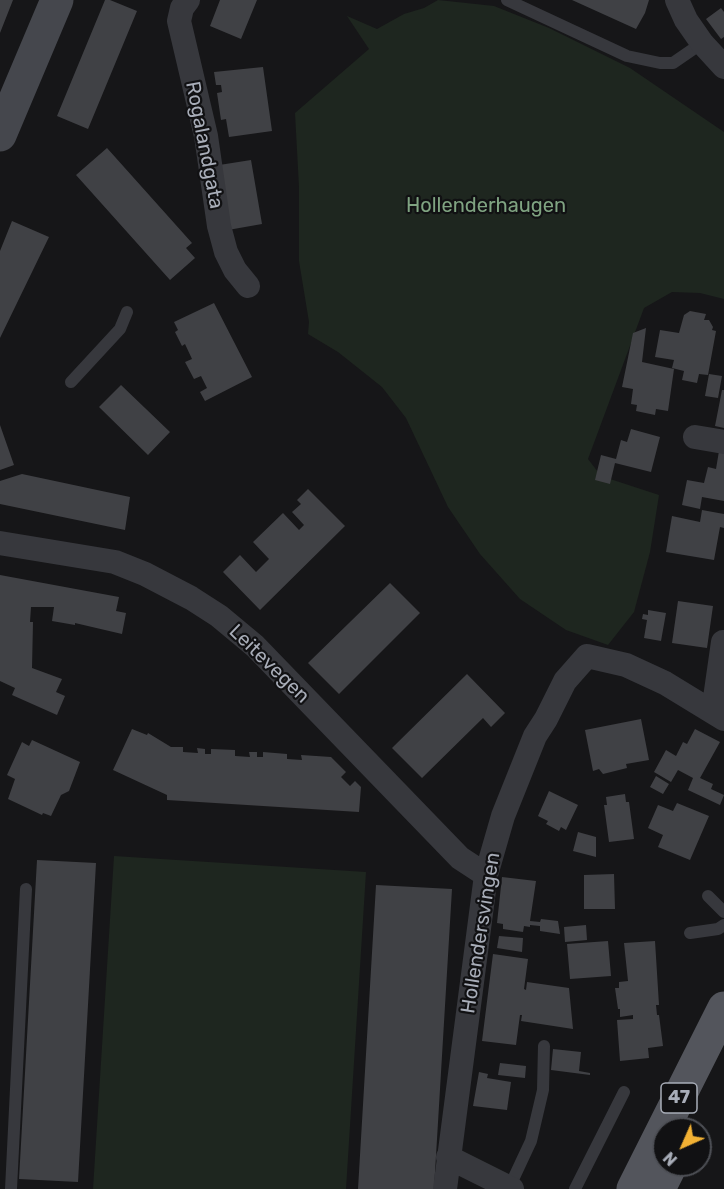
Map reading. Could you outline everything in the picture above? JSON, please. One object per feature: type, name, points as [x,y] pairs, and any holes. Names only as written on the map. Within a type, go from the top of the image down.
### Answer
[{"type":"main road","name":"47","points":[[633,1189],[724,1008]]},
{"type":"main road","name":"47","points":[[694,1117],[724,1052]]},
{"type":"street","points":[[0,135],[57,0]]},
{"type":"street","name":"Rogalandgata","points":[[188,0],[182,8],[179,21],[206,136],[219,226],[226,252],[235,270],[248,286]]},
{"type":"street","points":[[677,0],[686,20],[702,43],[724,67]]},
{"type":"street","points":[[694,437],[724,442]]},
{"type":"street","name":"Leitevegen","points":[[0,543],[116,562],[191,598],[219,616],[255,646],[460,858],[486,875]]},
{"type":"street","name":"Hollendersvingen","points":[[444,1189],[486,875],[503,816],[535,736],[565,681],[587,656],[626,665],[665,683],[719,716],[723,642]]},
{"type":"street","points":[[448,1156],[511,1188]]},
{"type":"lane","points":[[507,0],[627,56],[660,63],[673,63],[702,43]]},
{"type":"lane","points":[[71,382],[120,329],[127,312]]},
{"type":"lane","points":[[11,1189],[26,889]]},
{"type":"lane","points":[[708,896],[724,912]]},
{"type":"lane","points":[[690,933],[718,929],[724,925]]},
{"type":"lane","points":[[511,1188],[531,1141],[543,1090],[544,1046]]},
{"type":"lane","points":[[575,1189],[624,1092]]},
{"type":"green space","name":"Hollenderhaugen","points":[[438,0],[494,6],[549,28],[630,68],[724,132],[724,299],[700,293],[672,292],[644,308],[588,459],[601,476],[659,495],[650,552],[634,612],[608,645],[566,630],[520,599],[480,554],[448,507],[406,418],[382,387],[338,352],[308,334],[309,322],[299,261],[299,187],[295,113],[369,49],[347,16],[377,29],[404,14],[424,8]]},
{"type":"green space","points":[[114,856],[366,872],[346,1189],[93,1189]]},
{"type":"building","points":[[0,0],[13,0],[0,33]]},
{"type":"building","points":[[105,0],[137,11],[88,129],[57,116]]},
{"type":"building","points":[[220,0],[257,0],[241,39],[210,26]]},
{"type":"building","points":[[572,0],[649,0],[636,29]]},
{"type":"building","points":[[721,8],[724,12],[724,37],[721,39],[706,19]]},
{"type":"building","points":[[263,67],[272,131],[229,137],[226,119],[221,120],[217,93],[222,92],[221,85],[216,85],[214,72]]},
{"type":"building","points":[[107,148],[192,243],[186,248],[195,258],[170,280],[76,175]]},
{"type":"building","points":[[251,160],[262,224],[228,230],[213,166]]},
{"type":"building","points":[[12,221],[49,237],[0,338],[0,251]]},
{"type":"building","points":[[214,303],[252,377],[205,401],[200,392],[207,388],[201,376],[194,379],[185,362],[192,359],[185,344],[182,346],[175,332],[178,330],[174,322]]},
{"type":"building","points":[[690,311],[706,314],[704,320],[709,320],[713,327],[712,330],[716,331],[708,375],[699,374],[697,383],[682,380],[684,371],[672,368],[674,360],[655,357],[660,330],[679,333],[684,315]]},
{"type":"building","points":[[646,328],[642,362],[674,369],[668,411],[656,409],[655,415],[636,411],[637,405],[631,404],[633,389],[622,387],[633,333]]},
{"type":"building","points":[[709,374],[722,376],[718,398],[705,396]]},
{"type":"building","points":[[121,385],[170,432],[148,455],[99,407]]},
{"type":"building","points":[[722,390],[724,390],[724,428],[715,426]]},
{"type":"building","points":[[0,425],[14,465],[0,470]]},
{"type":"building","points":[[631,429],[660,437],[651,472],[615,463],[610,484],[595,480],[601,455],[616,459],[621,440],[627,442]]},
{"type":"building","points":[[719,451],[724,452],[724,501],[702,497],[700,509],[682,505],[687,480],[704,483],[708,467],[716,469]]},
{"type":"building","points":[[22,474],[130,497],[125,530],[0,504],[0,481]]},
{"type":"building","points":[[308,489],[345,526],[260,610],[223,572],[240,555],[256,572],[269,559],[253,542],[283,513],[299,530],[304,525],[292,512],[301,504],[297,500]]},
{"type":"building","points":[[702,510],[724,514],[724,528],[720,527],[714,560],[666,552],[672,516],[700,522]]},
{"type":"building","points":[[0,575],[119,597],[116,611],[126,613],[122,634],[75,623],[75,625],[52,621],[54,607],[31,607],[32,668],[62,679],[56,692],[65,696],[57,715],[12,695],[15,688],[0,681]]},
{"type":"building","points":[[390,583],[420,613],[339,694],[308,663]]},
{"type":"building","points":[[678,601],[713,606],[707,648],[672,643]]},
{"type":"building","points":[[648,610],[666,613],[661,641],[644,638],[647,620],[642,619],[643,614],[648,615]]},
{"type":"building","points":[[467,674],[505,713],[491,727],[483,718],[422,778],[392,748]]},
{"type":"building","points":[[641,719],[649,760],[626,764],[627,768],[603,774],[599,769],[593,771],[585,730]]},
{"type":"building","points":[[132,729],[147,735],[148,733],[171,747],[183,747],[183,752],[198,753],[197,748],[205,749],[205,754],[211,754],[211,749],[235,750],[235,756],[250,757],[249,752],[257,752],[257,757],[263,757],[263,752],[287,754],[287,759],[302,760],[301,755],[331,757],[346,772],[341,777],[350,786],[355,781],[361,787],[359,812],[167,800],[167,795],[113,770]]},
{"type":"building","points":[[695,729],[720,742],[700,778],[713,784],[711,789],[724,795],[720,805],[688,790],[693,778],[678,770],[671,782],[654,772],[666,750],[676,756],[683,742],[687,744]]},
{"type":"building","points":[[32,740],[80,762],[69,791],[61,795],[51,816],[43,813],[42,815],[8,799],[15,779],[7,775],[22,742],[29,746]]},
{"type":"building","points":[[656,776],[669,784],[663,794],[650,787]]},
{"type":"building","points":[[549,791],[578,805],[566,830],[561,827],[559,831],[546,824],[548,821],[538,816]]},
{"type":"building","points":[[625,794],[626,802],[629,802],[634,839],[609,842],[604,805],[607,805],[606,797]]},
{"type":"building","points":[[677,803],[709,816],[690,860],[658,847],[663,835],[648,828],[658,805],[673,811]]},
{"type":"building","points":[[578,832],[596,837],[596,857],[573,851]]},
{"type":"building","points":[[37,860],[96,863],[78,1182],[19,1179]]},
{"type":"building","points":[[614,874],[615,909],[584,909],[584,875]]},
{"type":"building","points":[[502,877],[536,881],[530,921],[540,922],[541,919],[558,921],[560,934],[540,931],[540,926],[530,925],[530,927],[524,926],[523,932],[503,929],[503,924],[497,923]]},
{"type":"building","points":[[376,885],[452,889],[434,1189],[358,1189]]},
{"type":"building","points":[[586,925],[587,940],[565,942],[564,927]]},
{"type":"building","points":[[499,936],[523,938],[522,952],[497,948]]},
{"type":"building","points":[[608,941],[611,976],[570,979],[567,944]]},
{"type":"building","points":[[655,941],[659,1005],[656,1005],[663,1046],[648,1048],[649,1058],[620,1061],[617,1020],[633,1019],[633,1015],[620,1017],[615,988],[619,988],[619,982],[628,981],[624,943]]},
{"type":"building","points":[[493,954],[528,959],[524,989],[526,990],[527,982],[569,988],[573,1029],[521,1021],[522,1015],[520,1015],[516,1045],[482,1041]]},
{"type":"building","points":[[553,1049],[581,1052],[579,1071],[590,1073],[590,1075],[551,1070]]},
{"type":"building","points":[[500,1063],[526,1066],[525,1078],[498,1075]]},
{"type":"building","points":[[479,1072],[488,1074],[487,1078],[511,1082],[507,1110],[473,1106]]}]
